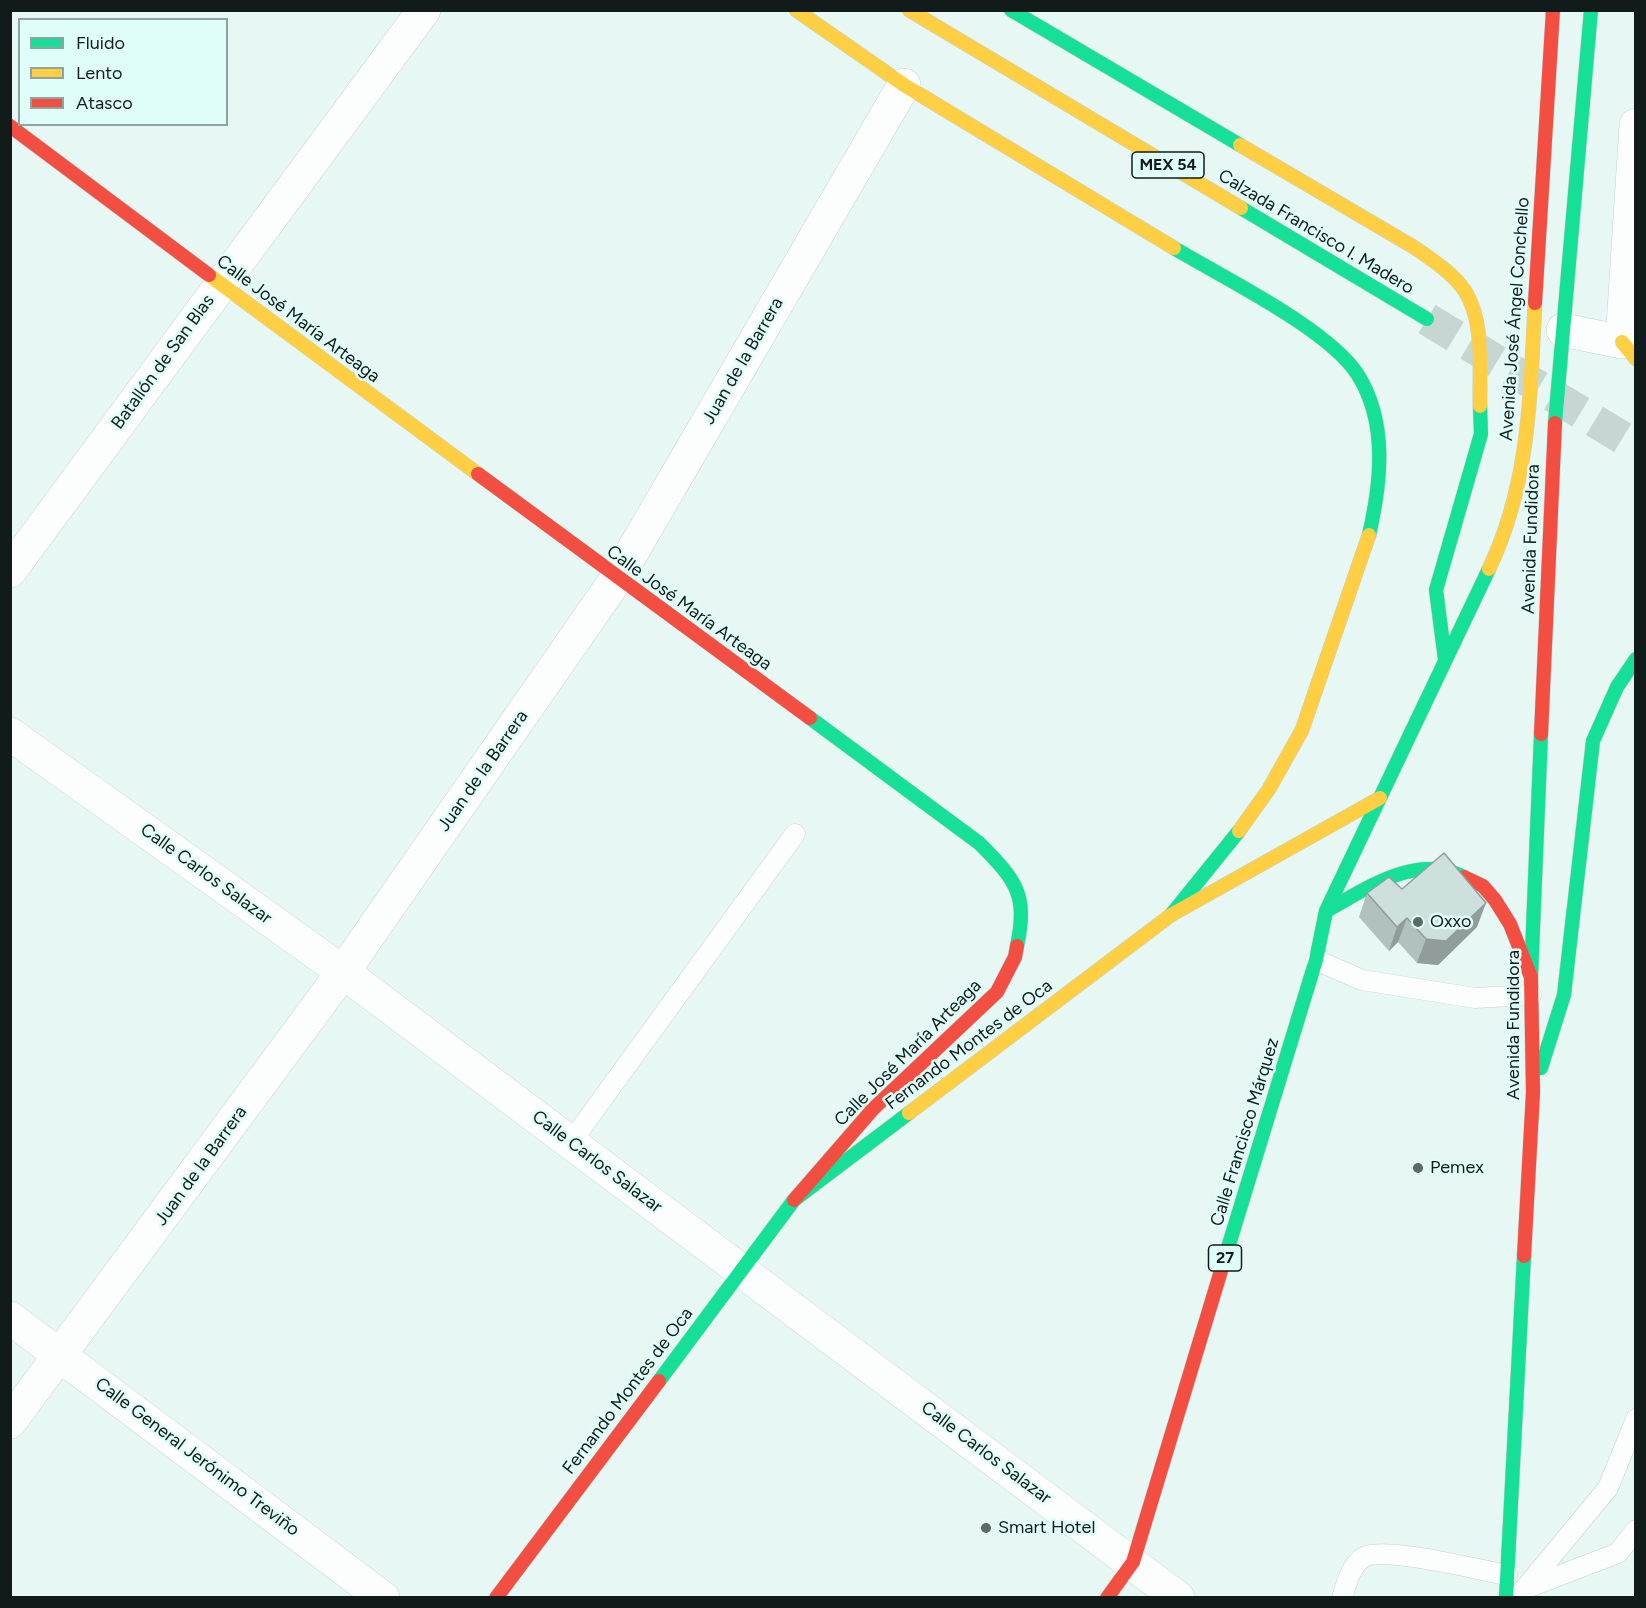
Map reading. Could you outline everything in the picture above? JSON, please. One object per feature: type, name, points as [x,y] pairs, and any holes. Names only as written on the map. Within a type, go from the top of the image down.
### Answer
[{"type":"main road","points":[[796,10],[904,85],[1304,326],[1337,350],[1362,380],[1375,413],[1379,453],[1377,498],[1369,542],[1297,742],[1236,835],[1170,915]]},
{"type":"main road","name":"Calzada Francisco I. Madero","points":[[909,10],[1427,319]]},
{"type":"main road","points":[[1011,10],[1412,246],[1438,265],[1465,291],[1477,323],[1481,434],[1436,590],[1445,659]]},
{"type":"main road","name":"Avenida José Ángel Conchello","points":[[1326,911],[1504,537],[1527,442],[1553,10]]},
{"type":"main road","points":[[1563,330],[1592,10]]},
{"type":"main road","name":"Calle José María Arteaga","points":[[10,126],[617,578],[979,843],[1002,865],[1019,894],[1023,916],[1021,936],[1015,957],[997,992],[873,1109],[794,1200]]},
{"type":"main road","name":"Avenida Fundidora","points":[[1506,1598],[1533,1092],[1531,986],[1552,453],[1563,330]]},
{"type":"main road","points":[[1533,1092],[1564,995],[1593,741],[1617,687],[1635,659]]},
{"type":"main road","name":"Fernando Montes de Oca","points":[[496,1598],[794,1200],[1170,915],[1380,798]]},
{"type":"main road","points":[[1326,911],[1383,879],[1412,870],[1450,870],[1476,882],[1495,900],[1510,924],[1531,986]]},
{"type":"main road","name":"Calle Francisco Márquez","points":[[1107,1598],[1132,1562],[1316,960],[1326,911]]},
{"type":"street","name":"Batallón de San Blas","points":[[10,571],[424,10]]},
{"type":"street","name":"Juan de la Barrera","points":[[10,1422],[62,1355],[343,972],[617,578],[904,85]]},
{"type":"street","points":[[1563,330],[1631,347],[1635,125]]},
{"type":"street","name":"Calle Carlos Salazar","points":[[10,734],[343,972],[1178,1598]]},
{"type":"street","name":"Calle General Jerónimo Treviño","points":[[10,1318],[383,1598]]},
{"type":"lane","points":[[571,1142],[795,834]]},
{"type":"lane","points":[[1316,960],[1362,980],[1475,998],[1531,986]]},
{"type":"lane","points":[[1526,1595],[1608,1488],[1635,1414]]},
{"type":"lane","points":[[1526,1595],[1618,1553],[1635,1530]]},
{"type":"lane","points":[[1342,1598],[1350,1574],[1364,1557],[1388,1553],[1507,1575]]},
{"type":"building","points":[[1444,853],[1486,903],[1446,941],[1426,939],[1407,918],[1397,927],[1367,893],[1389,877],[1402,889]]},
{"type":"tunnel","points":[[1427,319],[1636,446]]},
{"type":"traffic: fast","points":[[1011,10],[1240,145]]},
{"type":"traffic: fast","points":[[1555,423],[1591,10]]},
{"type":"traffic: fast","points":[[1241,208],[1427,319]]},
{"type":"traffic: fast","points":[[1174,248],[1300,322],[1344,358],[1358,375],[1368,394],[1378,433],[1379,474],[1369,535]]},
{"type":"traffic: fast","points":[[1445,659],[1436,590],[1481,434],[1480,406]]},
{"type":"traffic: fast","points":[[1326,911],[1489,569]]},
{"type":"traffic: fast","points":[[1541,1068],[1564,995],[1593,741],[1617,687],[1636,659]]},
{"type":"traffic: fast","points":[[810,718],[979,843],[1002,867],[1020,900],[1021,913],[1017,946]]},
{"type":"traffic: fast","points":[[1531,977],[1541,734]]},
{"type":"traffic: fast","points":[[1171,915],[1239,831]]},
{"type":"traffic: fast","points":[[1227,1251],[1316,960],[1326,911],[1375,884],[1410,871],[1428,869],[1446,871],[1464,877]]},
{"type":"traffic: fast","points":[[659,1381],[794,1200],[909,1113]]},
{"type":"traffic: fast","points":[[1506,1598],[1524,1256]]},
{"type":"traffic: slow","points":[[796,10],[904,85],[1174,248]]},
{"type":"traffic: slow","points":[[909,10],[1241,208]]},
{"type":"traffic: slow","points":[[1240,145],[1412,246],[1441,266],[1460,284],[1476,317],[1480,347],[1480,406]]},
{"type":"traffic: slow","points":[[209,275],[478,474]]},
{"type":"traffic: slow","points":[[1489,569],[1503,537],[1520,472],[1529,405],[1535,303]]},
{"type":"traffic: slow","points":[[1622,342],[1636,359]]},
{"type":"traffic: slow","points":[[1239,831],[1269,789],[1302,730],[1369,535]]},
{"type":"traffic: slow","points":[[909,1113],[1171,915],[1380,798]]},
{"type":"traffic: jam","points":[[1535,303],[1553,10]]},
{"type":"traffic: jam","points":[[10,126],[209,275]]},
{"type":"traffic: jam","points":[[1541,734],[1555,423]]},
{"type":"traffic: jam","points":[[478,474],[810,718]]},
{"type":"traffic: jam","points":[[1464,877],[1483,886],[1495,900],[1510,924],[1531,977],[1533,1092],[1524,1256]]},
{"type":"traffic: jam","points":[[794,1200],[873,1109],[997,992],[1015,957],[1017,946]]},
{"type":"traffic: jam","points":[[1107,1598],[1133,1562],[1227,1251]]},
{"type":"traffic: jam","points":[[496,1598],[659,1381]]},
{"type":"place","name":"Oxxo","points":[[1418,922]]},
{"type":"place","name":"Pemex","points":[[1418,1168]]},
{"type":"place","name":"Smart Hotel","points":[[986,1528]]}]
